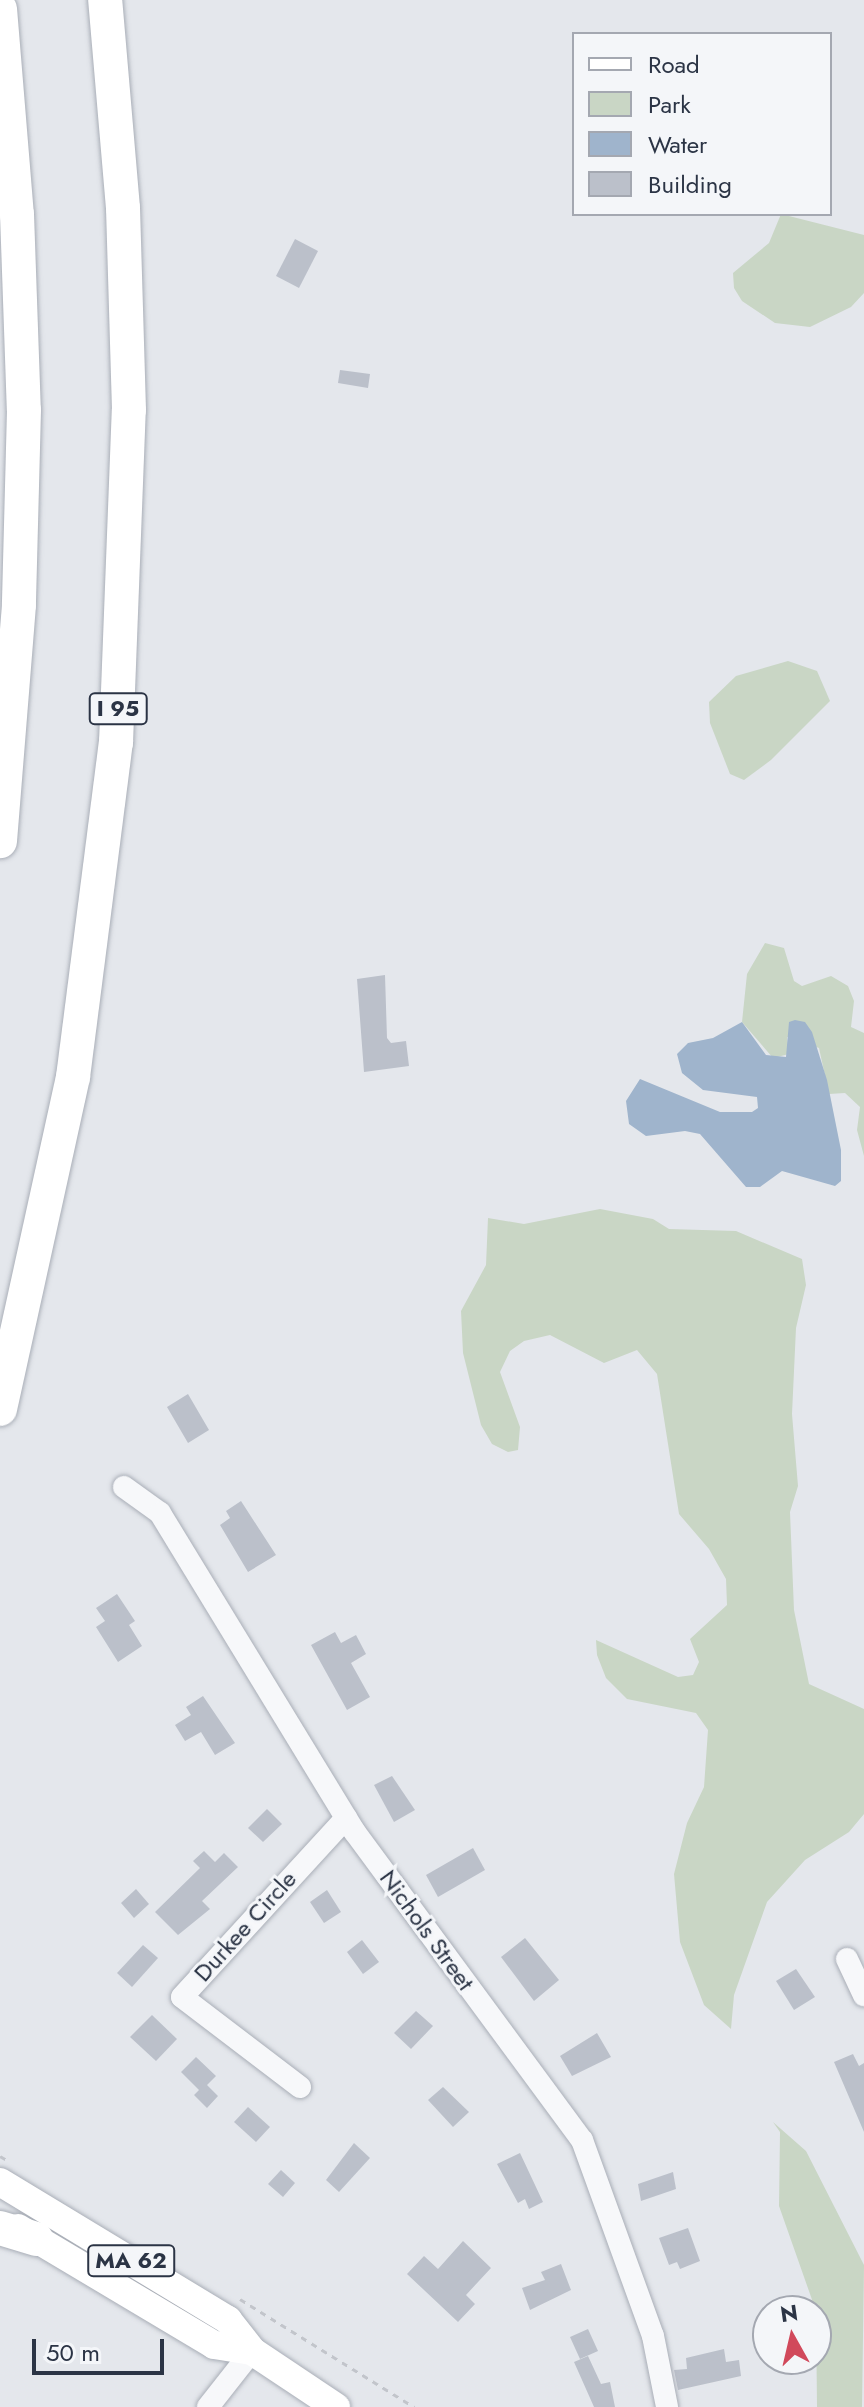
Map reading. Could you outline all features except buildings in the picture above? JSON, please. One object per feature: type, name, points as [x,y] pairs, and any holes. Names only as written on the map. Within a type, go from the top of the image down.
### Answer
[{"type":"highway","name":"I 95","points":[[0,1409],[48,1208],[77,1050],[119,704],[127,542],[128,343],[118,140],[105,0]]},
{"type":"highway","points":[[0,9],[17,214],[24,410],[19,605],[0,841]]},
{"type":"highway","points":[[0,2228],[36,2239]]},
{"type":"main road","name":"MA 62","points":[[0,2182],[228,2320],[252,2351],[336,2407]]},
{"type":"main road","name":"MA 62","points":[[0,2217],[214,2345],[252,2351]]},
{"type":"street","name":"Nichols Street","points":[[124,1487],[160,1513],[346,1818],[582,2140],[653,2336],[667,2407]]},
{"type":"street","name":"Durkee Circle","points":[[300,2087],[182,1997],[346,1818]]},
{"type":"street","points":[[847,1959],[864,1995]]},
{"type":"street","points":[[208,2407],[252,2351]]},
{"type":"green space","points":[[780,216],[864,235],[864,293],[851,307],[810,327],[775,323],[742,301],[734,288],[733,273],[769,243]]},
{"type":"green space","points":[[788,661],[817,671],[830,701],[771,760],[744,780],[730,774],[710,723],[709,702],[736,676]]},
{"type":"green space","points":[[765,943],[784,948],[794,981],[802,986],[831,976],[848,986],[854,1001],[851,1027],[864,1033],[864,1156],[857,1130],[860,1107],[845,1093],[829,1094],[819,1048],[787,1037],[789,1054],[773,1058],[742,1022],[747,974]]},
{"type":"green space","points":[[600,1209],[653,1219],[669,1229],[736,1231],[802,1259],[806,1285],[796,1328],[792,1414],[798,1486],[790,1512],[794,1610],[809,1684],[864,1709],[864,1814],[849,1832],[805,1860],[767,1902],[734,1995],[731,2029],[704,2005],[680,1942],[674,1874],[687,1823],[704,1787],[708,1730],[696,1713],[627,1699],[606,1678],[597,1655],[596,1640],[678,1677],[693,1675],[699,1662],[690,1639],[727,1605],[726,1579],[709,1549],[679,1514],[657,1374],[637,1350],[604,1363],[550,1335],[524,1341],[510,1351],[500,1372],[520,1427],[518,1450],[508,1452],[492,1444],[481,1425],[463,1353],[461,1311],[486,1265],[488,1218],[524,1224]]},
{"type":"green space","points":[[773,2122],[806,2151],[864,2265],[862,2407],[817,2407],[817,2375],[832,2375],[832,2295],[810,2295],[779,2206],[780,2132]]},
{"type":"water","points":[[742,1022],[766,1055],[786,1057],[789,1022],[805,1022],[812,1032],[827,1080],[841,1150],[841,1181],[835,1186],[782,1171],[760,1187],[746,1187],[700,1134],[685,1131],[646,1136],[629,1124],[626,1101],[640,1079],[720,1112],[752,1112],[758,1108],[757,1097],[703,1090],[682,1073],[677,1054],[688,1043],[713,1038]]}]
